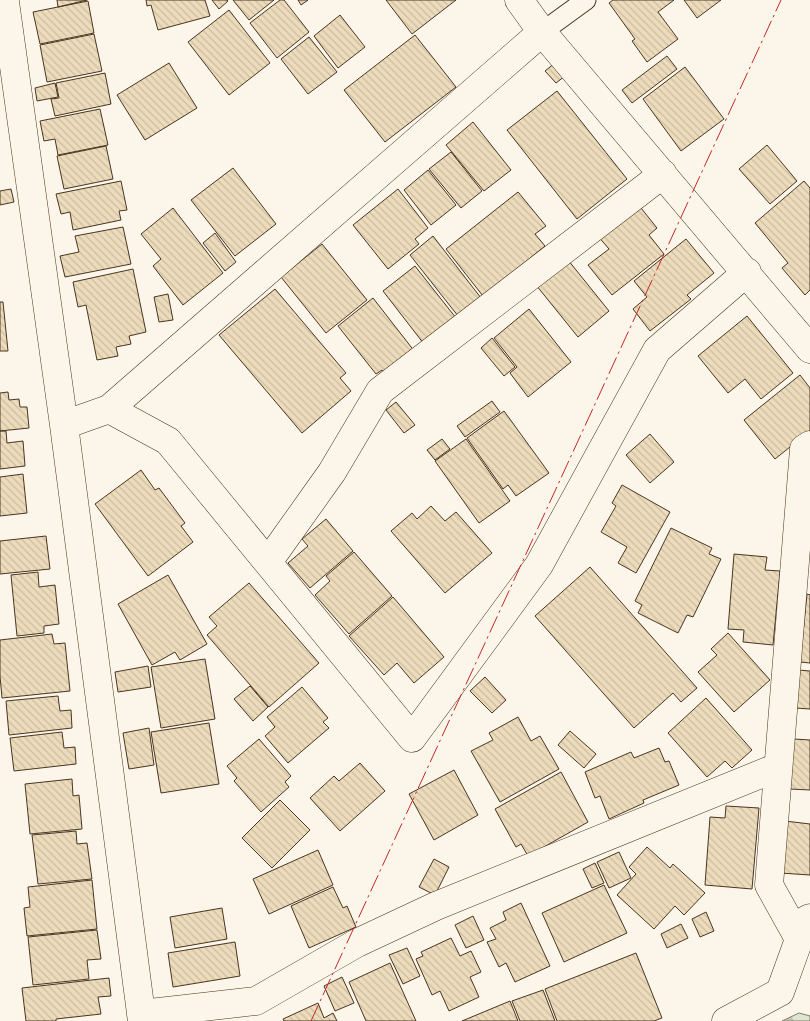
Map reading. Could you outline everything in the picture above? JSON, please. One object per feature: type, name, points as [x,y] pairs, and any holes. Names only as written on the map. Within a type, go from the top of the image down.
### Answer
[{"type":"street","points":[[519,0],[542,32],[810,349]]},
{"type":"street","points":[[5,2],[64,425],[141,1018],[256,1001],[357,943],[436,906],[778,768]]},
{"type":"street","points":[[64,425],[109,409],[542,32]]},
{"type":"street","points":[[268,562],[332,472],[380,391],[663,174]]},
{"type":"street","points":[[109,409],[168,441],[412,738],[539,565],[657,350],[746,272]]},
{"type":"street","points":[[726,1021],[780,992],[805,929],[769,885],[804,449],[810,445]]},
{"type":"lane","points":[[542,32],[586,0]]},
{"type":"green space","points":[[799,1013],[810,1016],[810,1021],[782,1021]]},
{"type":"building","points":[[57,0],[87,0],[58,7]]},
{"type":"building","points":[[146,0],[205,0],[210,16],[158,30],[151,5],[147,6]]},
{"type":"building","points":[[212,0],[227,0],[228,1],[219,9]]},
{"type":"building","points":[[233,0],[274,0],[249,20]]},
{"type":"building","points":[[280,0],[284,0],[309,32],[277,58],[250,23]]},
{"type":"building","points":[[298,0],[308,0],[301,5]]},
{"type":"building","points":[[386,0],[456,0],[412,34]]},
{"type":"building","points":[[613,0],[674,0],[658,12],[678,39],[647,62],[632,41],[635,39],[609,3]]},
{"type":"building","points":[[684,0],[721,0],[697,18]]},
{"type":"building","points":[[88,1],[94,33],[40,44],[33,12]]},
{"type":"building","points":[[229,10],[270,63],[229,95],[188,42]]},
{"type":"building","points":[[340,15],[365,47],[338,68],[314,36]]},
{"type":"building","points":[[94,34],[102,71],[47,82],[40,45]]},
{"type":"building","points":[[415,35],[456,87],[385,142],[344,90]]},
{"type":"building","points":[[309,37],[337,72],[308,94],[281,59]]},
{"type":"building","points":[[667,56],[677,69],[632,103],[622,90]]},
{"type":"building","points":[[169,63],[197,108],[145,140],[117,95]]},
{"type":"building","points":[[555,63],[565,76],[556,83],[545,71]]},
{"type":"building","points":[[685,67],[724,119],[681,151],[643,99]]},
{"type":"building","points":[[105,73],[111,104],[55,116],[51,99],[59,98],[56,83]]},
{"type":"building","points":[[55,83],[58,97],[37,101],[35,88]]},
{"type":"building","points":[[557,91],[627,179],[577,219],[507,130]]},
{"type":"building","points":[[100,109],[108,145],[58,155],[55,139],[44,141],[40,121]]},
{"type":"building","points":[[473,122],[511,170],[484,191],[446,145]]},
{"type":"building","points":[[767,145],[797,181],[770,204],[739,169]]},
{"type":"building","points":[[106,146],[113,179],[64,189],[57,156]]},
{"type":"building","points":[[451,152],[482,191],[461,208],[429,169]]},
{"type":"building","points":[[233,168],[276,224],[235,256],[191,200]]},
{"type":"building","points":[[428,170],[456,205],[431,225],[404,190]]},
{"type":"building","points":[[121,181],[127,210],[119,211],[121,220],[73,230],[70,212],[61,214],[56,194]]},
{"type":"building","points":[[804,181],[810,188],[810,290],[805,295],[782,268],[788,263],[755,223]]},
{"type":"building","points":[[11,189],[14,202],[0,205],[0,191]]},
{"type":"building","points":[[398,189],[428,228],[415,239],[419,244],[388,269],[353,225]]},
{"type":"building","points":[[518,192],[546,226],[535,234],[545,246],[483,296],[446,249]]},
{"type":"building","points":[[637,203],[657,228],[649,235],[664,254],[612,295],[588,265],[609,249],[597,235]]},
{"type":"building","points":[[173,208],[223,273],[183,305],[153,266],[161,259],[141,234]]},
{"type":"building","points":[[123,227],[131,264],[65,277],[60,256],[79,252],[75,236]]},
{"type":"building","points":[[215,233],[236,262],[225,271],[203,243]]},
{"type":"building","points":[[433,236],[481,298],[458,316],[410,255]]},
{"type":"building","points":[[686,239],[714,273],[687,295],[691,299],[650,331],[633,309],[647,297],[634,281]]},
{"type":"building","points":[[322,244],[367,300],[326,333],[281,277]]},
{"type":"building","points":[[568,260],[609,311],[578,337],[536,285]]},
{"type":"building","points":[[415,266],[456,318],[424,344],[383,291]]},
{"type":"building","points":[[133,269],[146,332],[129,336],[131,344],[116,347],[118,356],[97,360],[86,305],[78,307],[73,282]]},
{"type":"building","points":[[275,289],[346,373],[340,378],[351,391],[302,433],[219,335]]},
{"type":"building","points":[[168,294],[173,320],[159,322],[154,297]]},
{"type":"building","points":[[373,298],[415,352],[386,376],[382,370],[376,374],[338,326]]},
{"type":"building","points":[[0,302],[3,302],[8,351],[0,351]]},
{"type":"building","points":[[529,309],[571,362],[528,397],[510,373],[517,367],[494,338]]},
{"type":"building","points":[[747,316],[793,373],[761,399],[745,379],[728,393],[698,356]]},
{"type":"building","points":[[492,338],[515,367],[504,376],[481,348]]},
{"type":"building","points":[[800,375],[810,388],[810,431],[775,459],[744,420]]},
{"type":"building","points":[[8,392],[9,400],[19,399],[20,407],[27,407],[29,428],[0,431],[0,393]]},
{"type":"building","points":[[492,401],[500,412],[465,437],[457,426]]},
{"type":"building","points":[[396,402],[415,425],[404,433],[386,410]]},
{"type":"building","points":[[504,411],[549,473],[516,496],[508,485],[503,489],[467,438]]},
{"type":"building","points":[[0,431],[6,431],[7,443],[23,441],[25,466],[0,469]]},
{"type":"building","points":[[650,434],[674,462],[650,483],[626,455]]},
{"type":"building","points":[[442,439],[450,449],[435,460],[427,450]]},
{"type":"building","points":[[466,439],[510,501],[479,523],[435,461]]},
{"type":"building","points":[[141,470],[155,490],[159,488],[185,523],[181,526],[193,542],[148,576],[95,504]]},
{"type":"building","points":[[23,474],[27,513],[0,516],[0,477]]},
{"type":"building","points":[[622,485],[670,512],[636,573],[618,563],[627,547],[601,532],[616,506],[612,503]]},
{"type":"building","points":[[431,506],[445,521],[456,512],[492,553],[445,593],[391,531],[412,513],[417,519]]},
{"type":"building","points":[[326,519],[353,551],[310,588],[288,563],[308,546],[302,539]]},
{"type":"building","points":[[671,528],[712,548],[709,554],[721,559],[693,617],[687,615],[678,633],[638,613],[642,605],[635,601]]},
{"type":"building","points":[[46,536],[50,569],[0,574],[0,541]]},
{"type":"building","points":[[354,552],[392,596],[349,634],[315,595],[330,581],[326,576]]},
{"type":"building","points":[[734,554],[767,557],[765,570],[780,571],[773,645],[743,642],[744,630],[728,629]]},
{"type":"building","points":[[590,567],[697,688],[681,702],[673,693],[634,728],[535,616]]},
{"type":"building","points":[[38,572],[39,587],[55,585],[59,624],[44,626],[44,633],[17,636],[11,575]]},
{"type":"building","points":[[168,575],[207,644],[180,660],[175,652],[152,665],[118,604]]},
{"type":"building","points":[[249,583],[319,663],[269,707],[207,635],[217,626],[209,617]]},
{"type":"building","points":[[807,594],[810,595],[810,663],[800,662]]},
{"type":"building","points":[[393,597],[444,657],[414,683],[397,663],[384,675],[349,636]]},
{"type":"building","points":[[728,633],[770,680],[734,712],[698,672],[717,655],[711,649]]},
{"type":"building","points":[[52,634],[54,644],[65,643],[70,691],[2,698],[0,640]]},
{"type":"building","points":[[205,659],[215,719],[161,728],[151,667]]},
{"type":"building","points":[[148,666],[151,687],[118,692],[115,672]]},
{"type":"building","points":[[798,670],[810,671],[810,709],[795,708]]},
{"type":"building","points":[[485,677],[506,700],[492,713],[470,691]]},
{"type":"building","points":[[250,686],[268,707],[253,721],[234,699]]},
{"type":"building","points":[[302,687],[328,718],[323,722],[329,728],[288,763],[265,736],[275,727],[267,717]]},
{"type":"building","points":[[58,696],[60,711],[71,710],[72,728],[9,735],[6,701]]},
{"type":"building","points":[[706,698],[752,750],[732,768],[725,761],[707,777],[668,733]]},
{"type":"building","points":[[518,717],[531,741],[540,736],[559,769],[500,802],[471,751],[493,740],[489,733]]},
{"type":"building","points":[[209,723],[219,784],[161,793],[151,732]]},
{"type":"building","points":[[149,728],[154,765],[129,769],[123,733]]},
{"type":"building","points":[[570,731],[596,754],[584,768],[558,745]]},
{"type":"building","points":[[62,732],[64,748],[75,747],[76,764],[14,771],[10,738]]},
{"type":"building","points":[[259,739],[291,776],[285,782],[289,787],[261,812],[234,781],[237,778],[227,766]]},
{"type":"building","points":[[794,739],[810,740],[810,790],[790,789]]},
{"type":"building","points":[[659,748],[665,762],[669,761],[679,785],[643,800],[644,803],[609,819],[600,796],[595,798],[585,772],[631,752],[634,758]]},
{"type":"building","points":[[360,763],[385,791],[340,831],[310,798],[334,776],[339,781]]},
{"type":"building","points":[[454,770],[478,815],[434,840],[409,794]]},
{"type":"building","points":[[561,772],[588,822],[528,856],[521,844],[516,847],[495,809]]},
{"type":"building","points":[[72,779],[73,796],[79,795],[82,829],[30,834],[25,784]]},
{"type":"building","points":[[280,800],[310,830],[272,868],[242,838]]},
{"type":"building","points":[[726,806],[759,808],[752,889],[705,885],[710,817],[725,818]]},
{"type":"building","points":[[785,821],[810,824],[810,875],[780,873]]},
{"type":"building","points":[[76,831],[77,844],[87,843],[92,879],[38,884],[32,835]]},
{"type":"building","points":[[647,847],[670,868],[673,864],[705,893],[684,915],[675,906],[654,929],[617,895],[636,874],[629,867]]},
{"type":"building","points":[[318,850],[333,885],[269,914],[253,879]]},
{"type":"building","points":[[619,852],[631,878],[609,888],[597,862]]},
{"type":"building","points":[[434,859],[449,867],[435,895],[419,887]]},
{"type":"building","points":[[595,863],[604,883],[592,888],[583,869]]},
{"type":"building","points":[[92,880],[97,929],[27,936],[24,908],[30,907],[28,887]]},
{"type":"building","points":[[604,885],[627,933],[564,962],[542,913]]},
{"type":"building","points":[[333,887],[343,908],[347,906],[356,927],[309,948],[291,906]]},
{"type":"building","points":[[521,903],[550,966],[515,982],[506,963],[499,967],[487,942],[496,939],[490,928],[506,920],[503,912]]},
{"type":"building","points":[[222,908],[227,939],[175,948],[170,917]]},
{"type":"building","points":[[706,912],[714,931],[700,937],[692,919]]},
{"type":"building","points":[[473,916],[484,940],[466,948],[455,925]]},
{"type":"building","points":[[681,924],[688,938],[667,948],[661,934]]},
{"type":"building","points":[[97,930],[101,959],[87,960],[89,979],[33,985],[28,937]]},
{"type":"building","points":[[451,938],[460,956],[471,951],[481,972],[470,977],[479,997],[449,1011],[440,991],[432,995],[416,959],[423,956],[421,952]]},
{"type":"building","points":[[235,942],[240,976],[173,987],[168,953]]},
{"type":"building","points":[[407,948],[420,976],[403,984],[389,955]]},
{"type":"building","points":[[636,953],[662,1018],[654,1021],[557,1021],[545,989]]},
{"type":"building","points":[[390,963],[416,1021],[366,1021],[349,982]]},
{"type":"building","points":[[342,977],[354,1003],[335,1011],[324,986]]},
{"type":"building","points":[[109,978],[111,996],[98,997],[101,1014],[56,1019],[56,1021],[26,1021],[22,988]]},
{"type":"building","points":[[543,990],[555,1021],[520,1021],[512,1001]]},
{"type":"building","points":[[510,1001],[518,1021],[462,1021]]},
{"type":"building","points":[[318,1003],[324,1018],[333,1013],[337,1021],[284,1021],[283,1019]]},
{"type":"power","points":[[311,1021],[781,0]]}]
